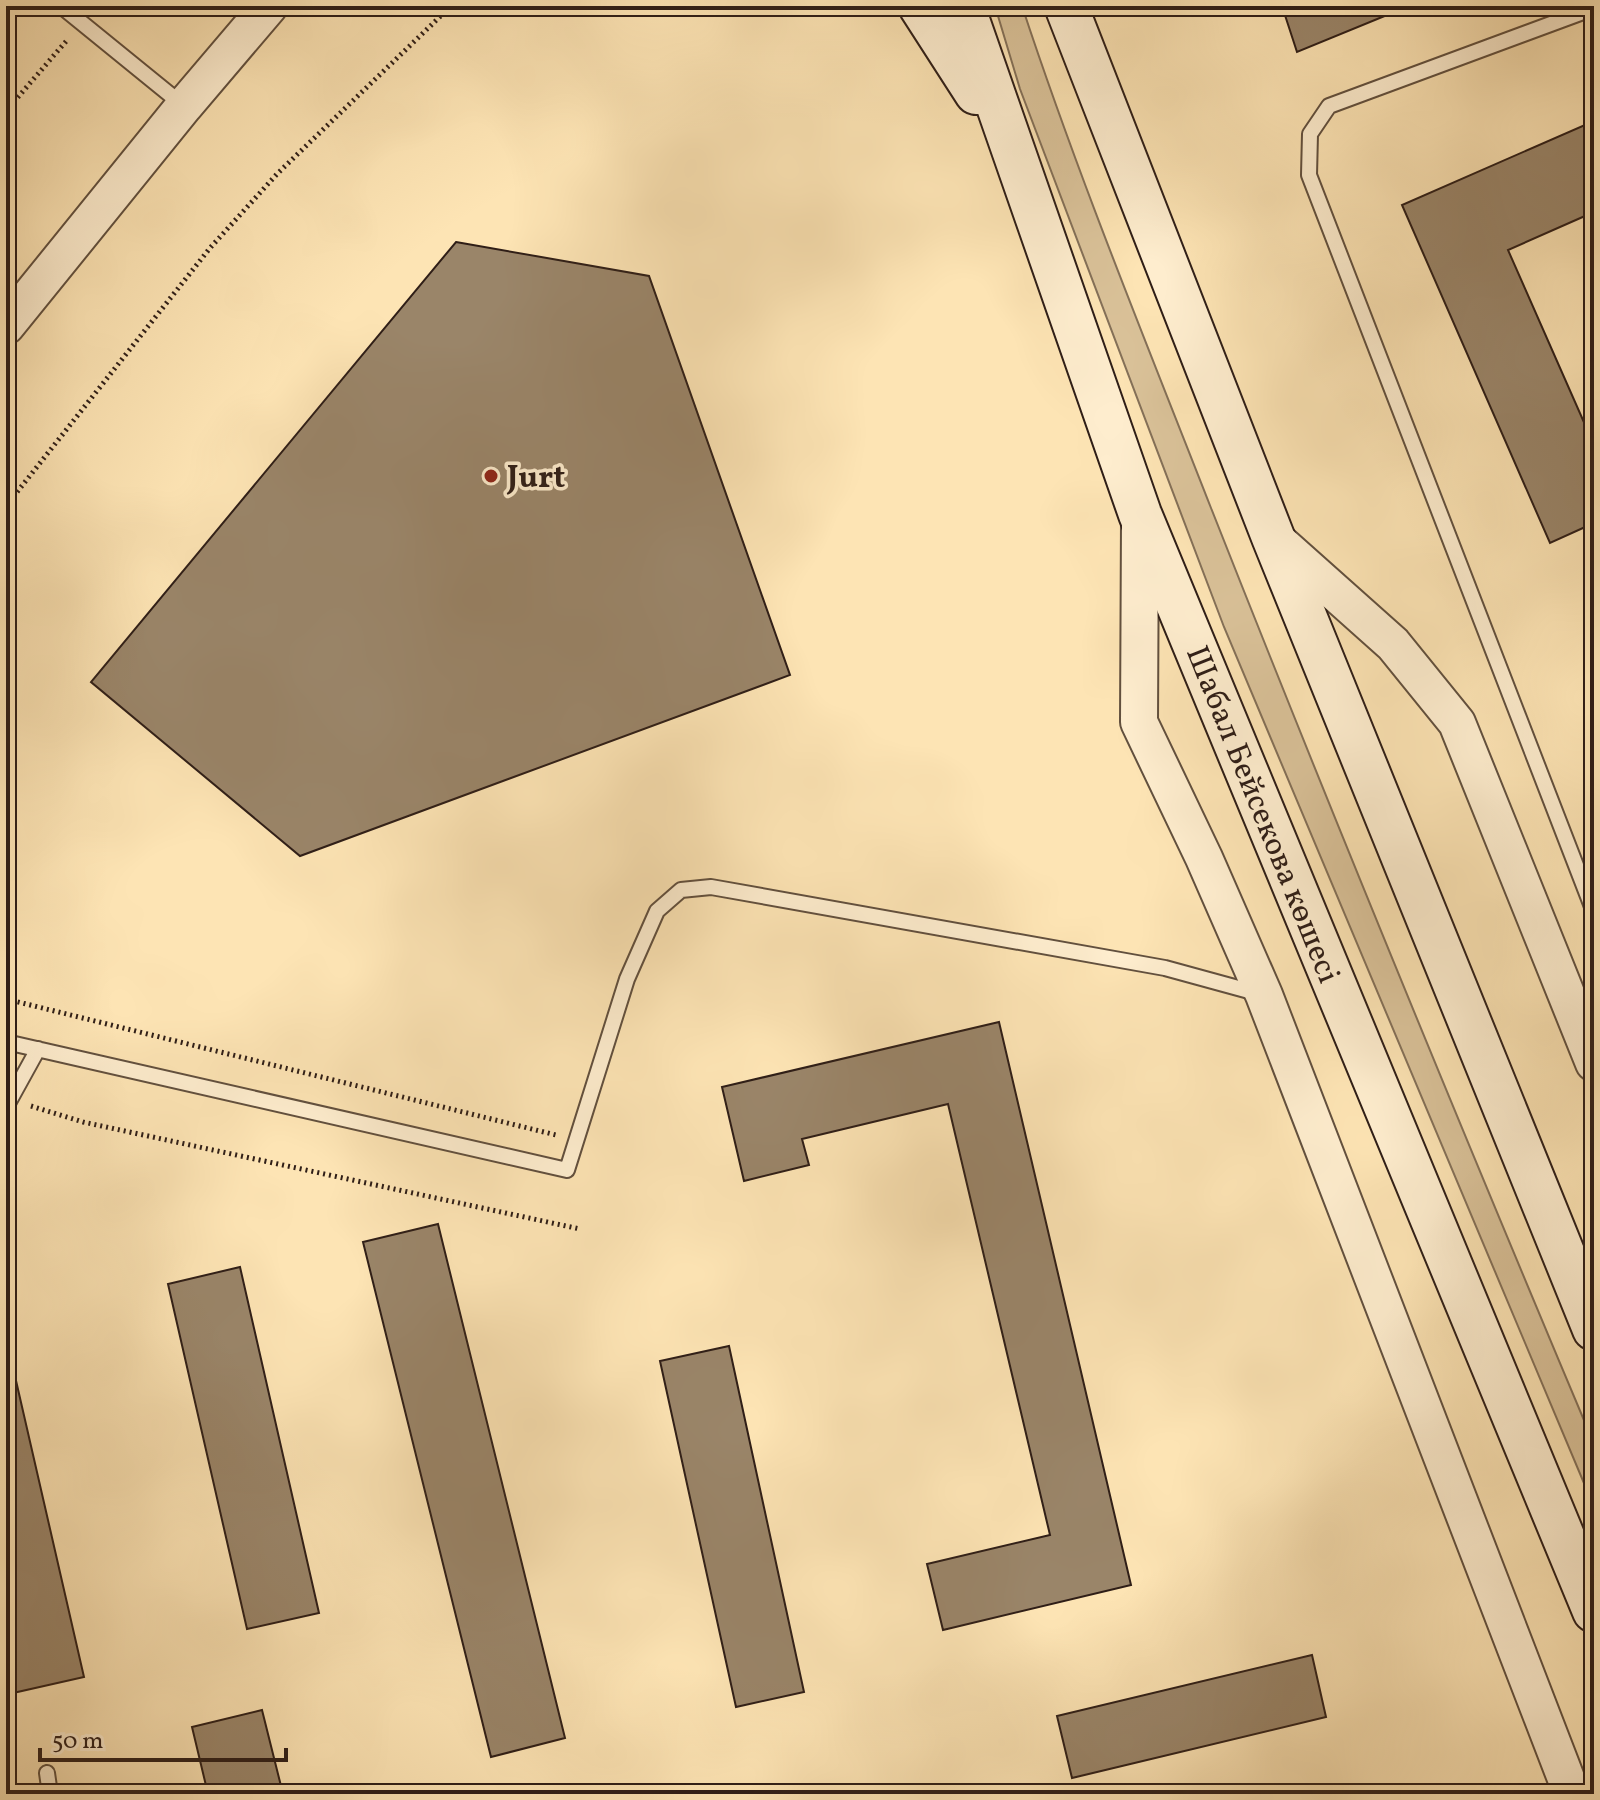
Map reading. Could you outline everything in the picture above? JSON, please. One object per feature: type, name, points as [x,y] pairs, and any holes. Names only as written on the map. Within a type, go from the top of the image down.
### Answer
[{"type":"main road","points":[[920,6],[1014,152]]},
{"type":"main road","name":"Шабал Бейсекова көшесі","points":[[963,6],[1140,514],[1594,1611]]},
{"type":"main road","points":[[1066,6],[1273,537],[1594,1329]]},
{"type":"street","points":[[6,326],[269,6]]},
{"type":"street","points":[[1140,514],[1139,722],[1204,858],[1264,995],[1572,1794]]},
{"type":"street","points":[[1273,537],[1393,644],[1457,723],[1591,1050]]},
{"type":"lane","points":[[61,6],[184,106]]},
{"type":"lane","points":[[1594,8],[1329,106],[1310,134],[1309,175],[1594,912]]},
{"type":"lane","points":[[6,1042],[567,1170],[627,979],[657,911],[681,890],[711,887],[1165,968],[1264,995]]},
{"type":"lane","points":[[8,1104],[38,1049]]},
{"type":"lane","points":[[47,1773],[50,1794]]},
{"type":"path","points":[[6,506],[210,248],[277,174],[451,6]]},
{"type":"path","points":[[6,111],[82,23]]},
{"type":"path","points":[[6,999],[576,1140]]},
{"type":"path","points":[[8,1104],[580,1229]]},
{"type":"shaded area","points":[[995,6],[1022,6],[1113,258],[1258,626],[1594,1444],[1594,1507],[1224,627],[1020,89]]},
{"type":"building","points":[[1282,6],[1409,6],[1297,52]]},
{"type":"building","points":[[1594,121],[1594,212],[1508,250],[1594,445],[1594,523],[1550,543],[1402,205]]},
{"type":"building","name":"Jurt","points":[[456,242],[649,276],[790,675],[300,856],[91,682]]},
{"type":"building","points":[[999,1022],[1131,1585],[943,1630],[927,1564],[1050,1535],[948,1104],[802,1139],[809,1165],[744,1181],[722,1087]]},
{"type":"building","points":[[438,1224],[565,1738],[491,1757],[363,1242]]},
{"type":"building","points":[[240,1267],[319,1613],[247,1629],[168,1284]]},
{"type":"building","points":[[6,1337],[84,1677],[13,1693],[6,1663]]},
{"type":"building","points":[[729,1346],[804,1692],[736,1707],[660,1361]]},
{"type":"building","points":[[1312,1655],[1326,1717],[1072,1778],[1057,1716]]},
{"type":"building","points":[[262,1710],[283,1794],[208,1794],[192,1727]]},
{"type":"place","name":"Jurt","points":[[491,476]]}]
